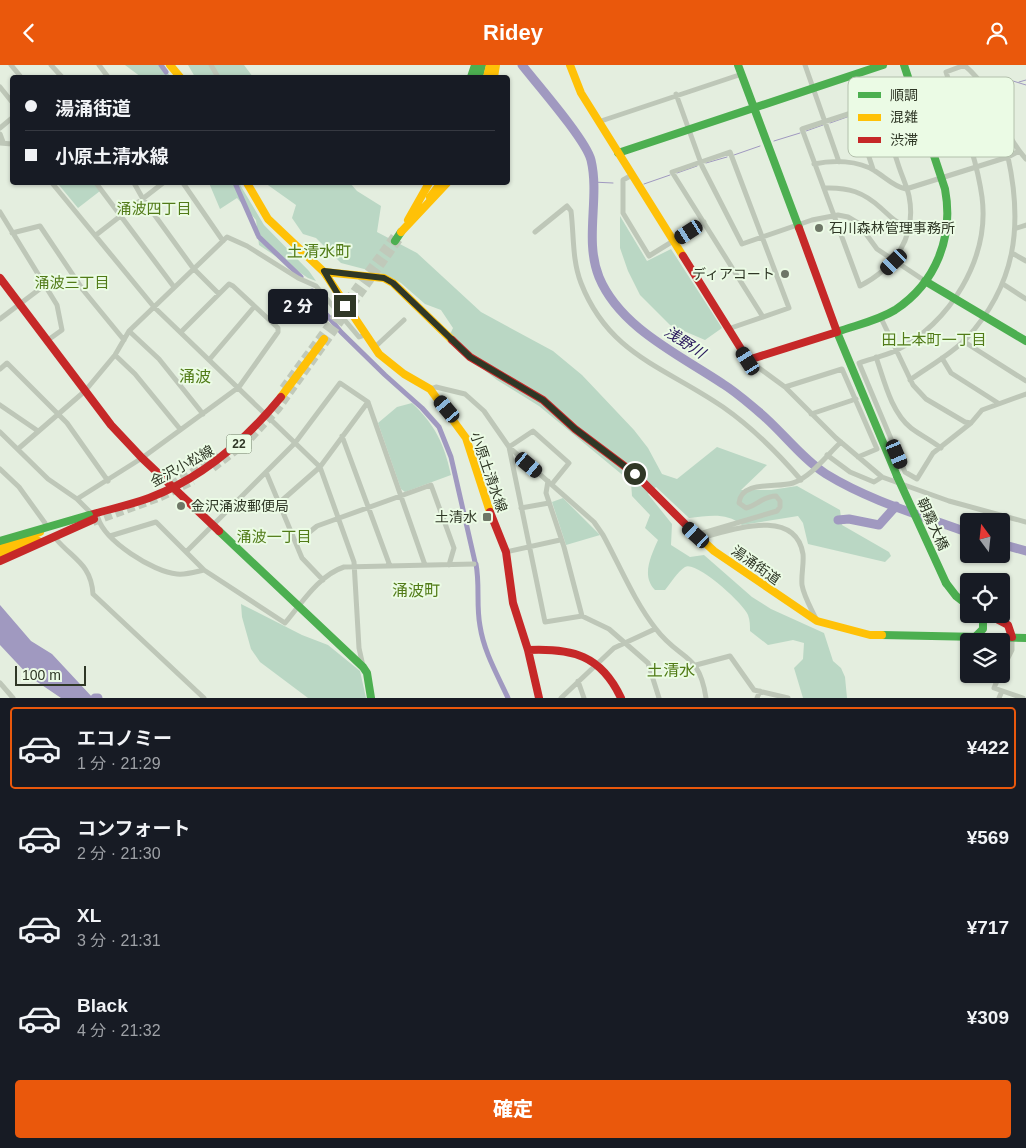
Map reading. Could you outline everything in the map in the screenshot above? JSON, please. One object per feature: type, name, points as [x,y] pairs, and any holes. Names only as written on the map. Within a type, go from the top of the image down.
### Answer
[{"type":"street","points":[[11,65],[19,75]]},
{"type":"street","points":[[51,65],[60,75]]},
{"type":"street","points":[[170,65],[178,75]]},
{"type":"street","points":[[570,65],[581,93],[598,122],[748,361],[785,387],[841,443],[882,477],[950,501],[1026,522]]},
{"type":"street","name":"朝霧大橋","points":[[738,65],[837,332],[946,583],[960,599]]},
{"type":"street","points":[[804,65],[826,121],[839,162]]},
{"type":"street","points":[[618,153],[883,65]]},
{"type":"street","points":[[904,65],[908,77]]},
{"type":"street","points":[[948,77],[946,72],[965,65],[978,77]]},
{"type":"street","points":[[598,122],[676,94],[742,74]]},
{"type":"street","points":[[0,87],[10,100]]},
{"type":"street","points":[[676,94],[701,162],[742,244],[796,225],[833,215],[848,217],[858,223],[877,249],[894,262],[1026,341]]},
{"type":"street","points":[[848,114],[802,129],[860,286],[873,279],[894,262],[909,232],[908,227],[911,222],[909,193],[896,157]]},
{"type":"street","points":[[0,128],[10,120]]},
{"type":"street","points":[[0,133],[2,143]]},
{"type":"street","points":[[1014,141],[1026,159]]},
{"type":"street","points":[[1014,154],[1019,151]]},
{"type":"street","points":[[728,329],[763,317],[789,308],[730,152],[672,172],[763,317]]},
{"type":"street","points":[[869,157],[873,169]]},
{"type":"street","points":[[748,361],[837,332],[894,310],[925,281],[939,257],[949,221],[947,197],[934,157]]},
{"type":"street","points":[[973,157],[982,199],[981,234],[974,261],[963,287],[948,308],[920,334],[895,351],[859,363],[905,472],[917,479],[933,453],[972,423],[982,410],[1026,394]]},
{"type":"street","points":[[814,163],[839,162],[858,164],[873,169],[900,188],[906,189],[1008,157],[1014,184],[1016,228],[1012,253],[1003,284],[984,316],[963,341],[910,380]]},
{"type":"street","points":[[632,175],[622,181],[622,213],[649,256],[704,222]]},
{"type":"street","points":[[54,185],[154,307],[320,467],[354,566],[359,648],[363,667]]},
{"type":"street","points":[[98,185],[174,287]]},
{"type":"street","points":[[135,185],[142,199],[193,268],[219,294]]},
{"type":"street","points":[[96,235],[160,185]]},
{"type":"street","points":[[183,185],[223,241]]},
{"type":"street","name":"小原土清水線","points":[[248,185],[268,219],[324,271],[364,335],[391,365],[430,389],[466,438],[491,517],[506,552],[513,603],[528,650],[539,698]]},
{"type":"street","points":[[395,241],[428,185]]},
{"type":"street","points":[[432,185],[410,220],[439,185]]},
{"type":"street","points":[[401,232],[445,185]]},
{"type":"street","points":[[824,188],[854,189],[870,199],[900,225],[908,227]]},
{"type":"street","points":[[535,231],[567,206],[572,211],[575,259],[580,282],[596,311],[612,333],[632,352],[722,406],[747,424],[770,444],[803,478]]},
{"type":"street","points":[[0,212],[57,305],[62,330],[48,340]]},
{"type":"street","points":[[1016,228],[1026,225]]},
{"type":"street","points":[[12,233],[40,226],[83,290],[124,340]]},
{"type":"street","points":[[18,449],[85,391],[115,355],[129,331],[227,237],[247,245],[298,278],[316,286],[359,337],[364,335]]},
{"type":"street","points":[[1012,253],[1026,261]]},
{"type":"street","name":"湯涌街道","points":[[324,271],[384,278],[393,283],[470,357],[543,400],[575,429],[635,474],[672,514],[698,537],[792,607],[817,621],[870,635],[960,637]]},
{"type":"street","points":[[0,278],[21,303],[111,425],[142,458],[176,487],[363,667],[367,673],[371,698]]},
{"type":"street","points":[[77,499],[142,458],[239,387],[278,332],[278,329],[229,284],[181,332]]},
{"type":"street","points":[[1003,284],[1026,299]]},
{"type":"street","points":[[0,319],[45,285]]},
{"type":"street","points":[[209,360],[254,307]]},
{"type":"street","points":[[880,316],[910,380],[926,399],[965,422],[972,423]]},
{"type":"street","points":[[375,347],[404,320]]},
{"type":"street","points":[[129,331],[145,343],[203,414]]},
{"type":"street","name":"金沢小松線","points":[[93,517],[176,487],[230,452],[267,416],[324,339]]},
{"type":"street","points":[[963,341],[1026,381]]},
{"type":"street","points":[[115,355],[135,374],[180,429]]},
{"type":"street","points":[[876,357],[890,396],[901,418],[910,427],[941,448]]},
{"type":"street","points":[[942,358],[951,373],[998,403]]},
{"type":"street","points":[[0,369],[7,363],[59,415],[108,481]]},
{"type":"street","points":[[785,387],[842,369],[877,449],[858,457]]},
{"type":"street","points":[[186,552],[295,443],[340,383],[368,402],[425,565]]},
{"type":"street","points":[[430,389],[436,387],[465,394],[484,411],[509,447],[594,523],[603,535],[655,629],[672,647],[700,670],[706,698]]},
{"type":"street","points":[[811,414],[856,399]]},
{"type":"street","points":[[279,503],[320,467],[368,402]]},
{"type":"street","points":[[0,405],[38,431]]},
{"type":"street","points":[[509,447],[533,431],[569,463],[550,482],[546,493],[582,616]]},
{"type":"street","points":[[0,432],[48,479],[77,499],[126,551],[168,572],[183,574],[204,570]]},
{"type":"street","points":[[342,436],[390,566]]},
{"type":"street","points":[[698,537],[762,515],[774,513],[780,507],[780,501],[776,496],[767,496],[752,507],[746,508],[739,503],[739,498],[743,492],[750,489],[778,486],[803,478],[841,443]]},
{"type":"street","points":[[509,447],[545,621],[582,616],[609,629],[648,663],[659,698]]},
{"type":"street","points":[[826,456],[850,472],[874,482],[882,477]]},
{"type":"street","points":[[0,469],[19,487],[45,523]]},
{"type":"street","points":[[266,472],[302,558],[323,580]]},
{"type":"street","points":[[296,543],[317,526],[431,485],[454,548],[449,565]]},
{"type":"street","points":[[521,508],[549,503]]},
{"type":"street","name":"22","points":[[0,541],[93,517]]},
{"type":"street","name":"22","points":[[0,561],[21,554],[93,517]]},
{"type":"street","points":[[110,536],[156,522],[204,570],[285,623],[323,580],[335,570],[354,566],[474,565]]},
{"type":"street","points":[[698,537],[764,525],[778,524],[789,530],[794,535],[803,553],[802,585],[817,621]]},
{"type":"street","points":[[0,547],[67,527],[0,555]]},
{"type":"street","points":[[56,539],[80,561],[92,584],[93,594],[204,698]]},
{"type":"street","points":[[506,552],[560,540]]},
{"type":"street","points":[[1004,623],[1012,631],[1012,650],[1010,654]]},
{"type":"street","points":[[561,698],[596,663],[625,641],[655,629]]},
{"type":"street","name":"湯涌街道","points":[[1012,637],[1026,638]]},
{"type":"street","points":[[528,650],[577,653],[596,663],[613,681],[621,698]]},
{"type":"street","points":[[696,665],[730,656],[749,685],[754,689],[788,698]]},
{"type":"street","points":[[578,681],[584,698]]},
{"type":"street","points":[[0,683],[13,698]]},
{"type":"street","points":[[996,683],[994,687],[1023,698]]},
{"type":"street","points":[[757,698],[760,691]]},
{"type":"street","points":[[999,698],[1002,691]]},
{"type":"green space","points":[[125,65],[161,65],[169,75],[138,75]]},
{"type":"green space","points":[[188,65],[244,65],[252,75],[194,75]]},
{"type":"green space","points":[[59,185],[95,185],[100,191],[78,208]]},
{"type":"green space","points":[[210,185],[240,185],[264,225],[309,271],[316,281],[308,278],[259,245],[256,220],[237,198],[220,209]]},
{"type":"green space","points":[[268,185],[352,185],[357,191],[381,206],[377,232],[417,253],[481,312],[553,351],[582,375],[634,430],[648,448],[662,474],[677,479],[717,447],[767,465],[741,490],[771,490],[797,486],[840,510],[842,525],[889,552],[891,556],[885,562],[808,544],[803,523],[798,516],[742,525],[730,518],[723,517],[689,518],[656,487],[648,494],[672,524],[671,545],[690,557],[704,555],[752,597],[771,609],[824,633],[833,661],[841,668],[845,677],[847,698],[803,698],[794,668],[803,659],[804,643],[793,640],[768,645],[750,631],[750,621],[745,609],[719,584],[699,570],[685,567],[665,590],[655,590],[649,579],[648,572],[650,559],[658,540],[645,528],[650,515],[632,496],[631,482],[539,406],[497,380],[447,341],[453,328],[441,310],[425,304],[401,283],[387,275],[341,263],[316,238],[303,234],[292,218],[296,205]]},
{"type":"green space","points":[[620,216],[647,261],[671,249],[722,328],[705,340],[670,325],[640,295],[628,271],[620,248]]},
{"type":"green space","points":[[412,403],[427,419],[438,435],[451,475],[405,492],[401,489],[378,423],[397,407]]},
{"type":"green space","points":[[563,498],[600,535],[566,545],[552,502]]},
{"type":"green space","points":[[241,604],[302,635],[328,645],[360,671],[366,698],[308,698],[260,662],[251,649],[242,617]]},
{"type":"shaded area","points":[[0,605],[31,641],[52,654],[93,698],[61,698],[30,677],[0,645]]},
{"type":"waterway","points":[[161,65],[166,72]]},
{"type":"waterway","name":"浅野川","points":[[522,65],[571,126],[591,160],[594,189],[592,234],[595,263],[599,277],[621,311],[653,339],[741,397],[767,419],[808,461],[826,474],[878,500],[960,530]]},
{"type":"waterway","points":[[1019,82],[1026,80]]},
{"type":"waterway","points":[[1014,81],[1026,85]]},
{"type":"waterway","points":[[830,123],[848,117]]},
{"type":"waterway","points":[[806,131],[823,125]]},
{"type":"waterway","points":[[774,141],[800,133]]},
{"type":"waterway","points":[[734,155],[760,146]]},
{"type":"waterway","points":[[706,163],[727,157]]},
{"type":"waterway","points":[[677,173],[697,166]]},
{"type":"waterway","points":[[644,184],[670,175]]},
{"type":"waterway","points":[[592,182],[613,183]]},
{"type":"waterway","points":[[236,185],[258,235]]},
{"type":"waterway","points":[[259,237],[301,277]]},
{"type":"waterway","points":[[312,291],[322,309],[341,332],[422,408],[439,427],[451,457],[475,562]]},
{"type":"waterway","points":[[838,520],[849,519],[879,525],[896,506]]},
{"type":"waterway","name":"浅野川","points":[[1010,547],[1026,551]]},
{"type":"waterway","points":[[476,564],[482,636],[491,663],[508,698]]},
{"type":"tunnel","points":[[283,388],[396,234]]},
{"type":"tunnel","points":[[213,468],[247,442],[278,409],[400,238]]},
{"type":"tunnel","points":[[171,485],[219,456]]},
{"type":"tunnel","points":[[93,522],[161,497],[193,481]]},
{"type":"traffic: fast","points":[[472,75],[475,65]]},
{"type":"traffic: fast","points":[[480,75],[482,65]]},
{"type":"traffic: fast","points":[[738,65],[799,228]]},
{"type":"traffic: fast","points":[[618,153],[883,65]]},
{"type":"traffic: fast","points":[[904,65],[908,77]]},
{"type":"traffic: fast","points":[[897,476],[837,332],[866,323],[895,310],[909,299],[931,273],[939,257],[947,224],[945,189],[934,157]]},
{"type":"traffic: fast","points":[[395,241],[401,232]]},
{"type":"traffic: fast","points":[[925,281],[1026,341]]},
{"type":"traffic: fast","points":[[897,476],[946,583]]},
{"type":"traffic: fast","points":[[0,541],[89,515]]},
{"type":"traffic: fast","points":[[219,531],[363,667],[367,673],[371,698]]},
{"type":"traffic: fast","points":[[946,583],[960,599]]},
{"type":"traffic: fast","points":[[979,633],[983,629],[983,623]]},
{"type":"traffic: fast","points":[[882,635],[1026,638]]},
{"type":"traffic: slow","points":[[170,65],[178,75]]},
{"type":"traffic: slow","points":[[488,75],[490,65]]},
{"type":"traffic: slow","points":[[494,75],[496,65]]},
{"type":"traffic: slow","points":[[570,65],[581,93],[683,256]]},
{"type":"traffic: slow","points":[[248,185],[268,219],[324,272],[384,278],[393,283],[452,340]]},
{"type":"traffic: slow","points":[[408,220],[428,185]]},
{"type":"traffic: slow","points":[[430,197],[439,185]]},
{"type":"traffic: slow","points":[[401,232],[445,185]]},
{"type":"traffic: slow","points":[[324,272],[379,354],[404,374],[430,389],[466,438],[490,512]]},
{"type":"traffic: slow","points":[[281,397],[324,339]]},
{"type":"traffic: slow","points":[[688,527],[714,551],[817,621],[870,635],[882,635]]},
{"type":"traffic: slow","points":[[0,547],[40,532]]},
{"type":"traffic: slow","points":[[0,555],[38,541]]},
{"type":"traffic: jam","points":[[683,256],[748,360],[837,332],[799,228]]},
{"type":"traffic: jam","points":[[0,278],[111,425],[142,458],[219,531]]},
{"type":"traffic: jam","points":[[452,340],[470,357],[543,400],[575,429],[635,474],[688,527]]},
{"type":"traffic: jam","points":[[90,515],[149,498],[169,490],[205,469],[222,457],[253,429],[281,397]]},
{"type":"traffic: jam","points":[[490,512],[506,552],[513,603],[528,650],[539,698]]},
{"type":"traffic: jam","points":[[0,561],[94,519]]},
{"type":"traffic: jam","points":[[1004,623],[1008,625],[1012,637]]},
{"type":"traffic: jam","points":[[528,650],[558,651],[584,657],[604,672],[621,698]]},
{"type":"place","name":"石川森林管理事務所","points":[[819,228]]},
{"type":"place","name":"ディアコート","points":[[785,274]]},
{"type":"place","name":"金沢涌波郵便局","points":[[181,506]]},
{"type":"place","name":"土清水","points":[[487,517]]},
{"type":"district","name":"涌波四丁目","points":[[154,208]]},
{"type":"district","name":"土清水町","points":[[319,251]]},
{"type":"district","name":"涌波三丁目","points":[[72,282]]},
{"type":"district","name":"田上本町一丁目","points":[[934,339]]},
{"type":"district","name":"涌波","points":[[195,376]]},
{"type":"district","name":"涌波一丁目","points":[[274,536]]},
{"type":"district","name":"涌波町","points":[[416,590]]},
{"type":"district","name":"土清水","points":[[671,670]]},
{"type":"route","points":[[345,306],[324,271],[384,278],[393,283],[470,357],[543,400],[558,411],[593,444],[635,474]]}]
